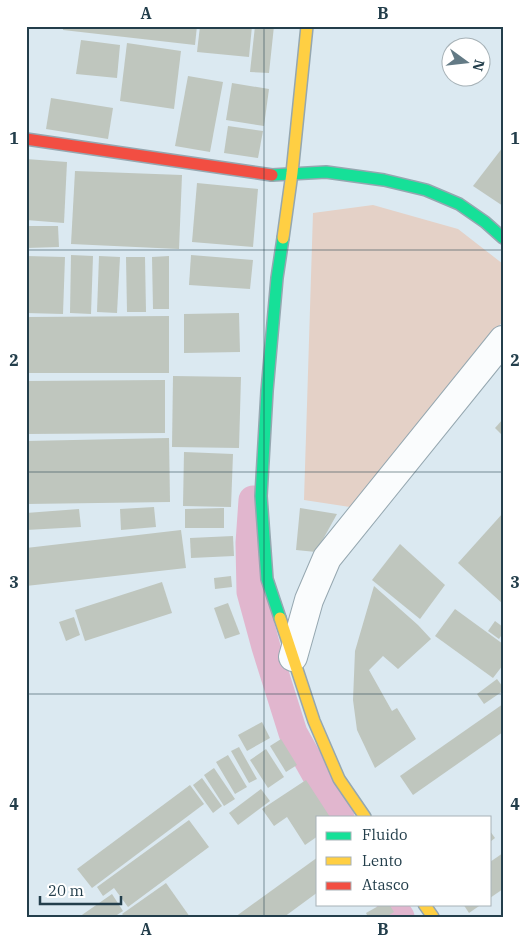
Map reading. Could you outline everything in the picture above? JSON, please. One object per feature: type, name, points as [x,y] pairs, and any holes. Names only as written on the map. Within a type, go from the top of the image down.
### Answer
[{"type":"street","points":[[306,26],[292,173],[277,278],[267,391],[261,496],[267,579],[314,720],[339,779],[364,816]]},
{"type":"street","points":[[26,139],[275,175],[336,173],[384,180],[426,190],[459,204],[485,222],[503,238]]},
{"type":"street","points":[[293,657],[309,600],[327,558],[503,340]]},
{"type":"street","points":[[425,906],[433,917]]},
{"type":"shaded area","points":[[373,205],[458,229],[503,264],[503,321],[350,507],[304,500],[313,213]]},
{"type":"building","points":[[63,26],[197,26],[195,45],[63,30]]},
{"type":"building","points":[[200,26],[252,26],[249,57],[197,52]]},
{"type":"building","points":[[255,26],[274,26],[269,73],[250,72]]},
{"type":"building","points":[[81,40],[120,45],[117,78],[76,74]]},
{"type":"building","points":[[127,43],[181,51],[174,109],[120,101]]},
{"type":"building","points":[[188,76],[223,82],[210,152],[175,146]]},
{"type":"building","points":[[232,83],[269,89],[264,126],[226,120]]},
{"type":"building","points":[[51,98],[113,108],[108,139],[46,129]]},
{"type":"building","points":[[228,126],[263,131],[258,158],[224,153]]},
{"type":"building","points":[[503,147],[503,206],[473,186]]},
{"type":"building","points":[[26,159],[67,162],[64,223],[26,220]]},
{"type":"building","points":[[75,171],[182,175],[179,249],[71,244]]},
{"type":"building","points":[[197,183],[258,189],[253,247],[192,242]]},
{"type":"building","points":[[26,226],[58,226],[59,247],[26,248]]},
{"type":"building","points":[[71,255],[93,256],[91,314],[70,313]]},
{"type":"building","points":[[191,255],[253,260],[250,289],[189,285]]},
{"type":"building","points":[[26,256],[65,257],[63,314],[26,313]]},
{"type":"building","points":[[99,256],[120,257],[117,313],[97,312]]},
{"type":"building","points":[[169,256],[169,309],[153,309],[152,257]]},
{"type":"building","points":[[126,257],[145,257],[146,312],[127,312]]},
{"type":"building","points":[[239,313],[240,352],[184,353],[184,314]]},
{"type":"building","points":[[169,316],[169,373],[26,373],[26,317]]},
{"type":"building","points":[[173,376],[241,377],[239,448],[172,447]]},
{"type":"building","points":[[165,380],[165,433],[26,434],[26,381]]},
{"type":"building","points":[[503,419],[503,436],[495,428]]},
{"type":"building","points":[[169,438],[170,502],[26,504],[26,441]]},
{"type":"building","points":[[184,452],[233,454],[231,507],[183,506]]},
{"type":"building","points":[[154,507],[156,527],[121,530],[120,509]]},
{"type":"building","points":[[224,508],[224,528],[185,528],[185,509]]},
{"type":"building","points":[[300,508],[337,514],[316,552],[296,550]]},
{"type":"building","points":[[79,509],[81,527],[26,530],[26,513]]},
{"type":"building","points":[[503,513],[503,604],[458,563]]},
{"type":"building","points":[[181,530],[186,568],[26,586],[26,548]]},
{"type":"building","points":[[233,536],[234,556],[191,558],[190,538]]},
{"type":"building","points":[[400,544],[445,585],[420,619],[372,580]]},
{"type":"building","points":[[231,576],[232,587],[215,589],[214,578]]},
{"type":"building","points":[[162,582],[172,613],[85,641],[75,610]]},
{"type":"building","points":[[374,586],[431,639],[398,669],[383,656],[369,670],[392,711],[397,708],[416,739],[375,768],[357,730],[353,700],[355,651]]},
{"type":"building","points":[[228,603],[240,634],[225,639],[214,608]]},
{"type":"building","points":[[455,609],[503,644],[503,665],[493,678],[435,636]]},
{"type":"building","points":[[74,617],[80,635],[66,641],[59,622]]},
{"type":"building","points":[[495,621],[503,627],[503,633],[499,639],[488,631]]},
{"type":"building","points":[[497,679],[503,687],[503,691],[484,704],[477,694]]},
{"type":"building","points":[[503,704],[503,732],[413,795],[400,776]]},
{"type":"building","points":[[262,722],[270,738],[247,751],[238,735]]},
{"type":"building","points":[[281,739],[297,765],[286,772],[270,746]]},
{"type":"building","points":[[239,747],[257,779],[249,783],[231,751]]},
{"type":"building","points":[[266,749],[284,777],[268,788],[250,760]]},
{"type":"building","points":[[228,755],[247,787],[235,794],[216,762]]},
{"type":"building","points":[[214,768],[235,799],[224,806],[204,775]]},
{"type":"building","points":[[202,778],[222,806],[213,813],[193,785]]},
{"type":"building","points":[[306,780],[329,816],[316,816],[316,837],[305,845],[287,817],[274,826],[262,809]]},
{"type":"building","points":[[190,785],[204,804],[92,888],[77,869]]},
{"type":"building","points":[[261,789],[270,801],[238,825],[229,813]]},
{"type":"building","points":[[189,820],[209,847],[128,907],[114,888],[103,896],[97,887]]},
{"type":"building","points":[[503,853],[503,889],[492,897],[492,861]]},
{"type":"building","points":[[316,858],[316,893],[284,917],[235,917]]},
{"type":"building","points":[[166,883],[190,917],[125,917],[122,914]]},
{"type":"building","points":[[112,894],[123,911],[117,915],[118,917],[79,917]]},
{"type":"building","points":[[378,906],[390,906],[394,912],[386,917],[368,917],[366,913]]},
{"type":"building","points":[[464,906],[479,906],[469,913]]},
{"type":"waterway","points":[[253,500],[250,543],[251,592],[266,647],[293,733],[339,816]]},
{"type":"waterway","points":[[392,906],[400,917]]},
{"type":"traffic: fast","points":[[272,175],[326,172],[384,180],[426,190],[459,204],[485,222],[503,238]]},
{"type":"traffic: fast","points":[[280,618],[267,579],[261,496],[267,391],[277,278],[283,238]]},
{"type":"traffic: slow","points":[[283,238],[292,173],[307,26]]},
{"type":"traffic: slow","points":[[280,618],[314,721],[339,779],[364,816]]},
{"type":"traffic: slow","points":[[425,906],[433,917]]},
{"type":"traffic: jam","points":[[26,139],[272,175]]}]
